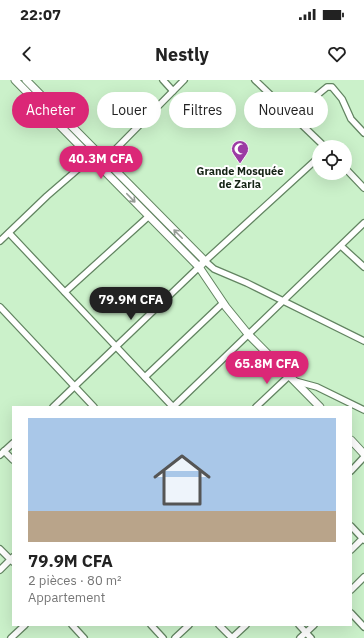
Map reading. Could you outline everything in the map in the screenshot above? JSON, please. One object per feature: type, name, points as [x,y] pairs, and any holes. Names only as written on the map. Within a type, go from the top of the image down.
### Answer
[{"type":"street","points":[[15,80],[92,157],[102,162],[214,269],[247,283],[364,341]]},
{"type":"street","points":[[26,80],[102,162],[149,216],[199,267],[223,303],[248,334],[319,406]]},
{"type":"street","points":[[163,80],[173,91]]},
{"type":"street","points":[[102,162],[184,80]]},
{"type":"street","points":[[255,80],[318,140]]},
{"type":"street","points":[[322,92],[328,87],[332,87],[342,99],[351,120],[364,133]]},
{"type":"street","points":[[0,241],[47,196],[92,157]]},
{"type":"street","points":[[54,406],[76,387],[199,267],[312,163]]},
{"type":"street","points":[[352,175],[364,188]]},
{"type":"street","points":[[65,292],[149,216]]},
{"type":"street","points":[[174,406],[364,223]]},
{"type":"street","points":[[9,233],[172,406]]},
{"type":"street","points":[[341,246],[364,267]]},
{"type":"street","points":[[145,377],[223,303]]},
{"type":"street","points":[[0,307],[93,406]]},
{"type":"street","points":[[257,406],[292,378]]},
{"type":"street","points":[[292,378],[317,387],[364,410]]},
{"type":"street","points":[[352,441],[364,456],[352,470]]},
{"type":"street","points":[[12,444],[2,453],[12,459]]},
{"type":"street","points":[[352,527],[363,539],[352,549]]},
{"type":"street","points":[[0,549],[12,560],[0,570]]},
{"type":"street","points":[[352,589],[364,577]]},
{"type":"street","points":[[352,614],[364,627]]},
{"type":"street","points":[[11,638],[24,626]]},
{"type":"street","points":[[73,626],[84,638]]},
{"type":"street","points":[[152,626],[163,638]]},
{"type":"street","points":[[175,638],[188,626]]},
{"type":"street","points":[[220,626],[232,638],[245,626]]},
{"type":"street","points":[[300,626],[311,638]]},
{"type":"street","points":[[300,638],[313,626]]},
{"type":"place","name":"Grande Mosquée de Zaria","points":[[240,164]]}]
